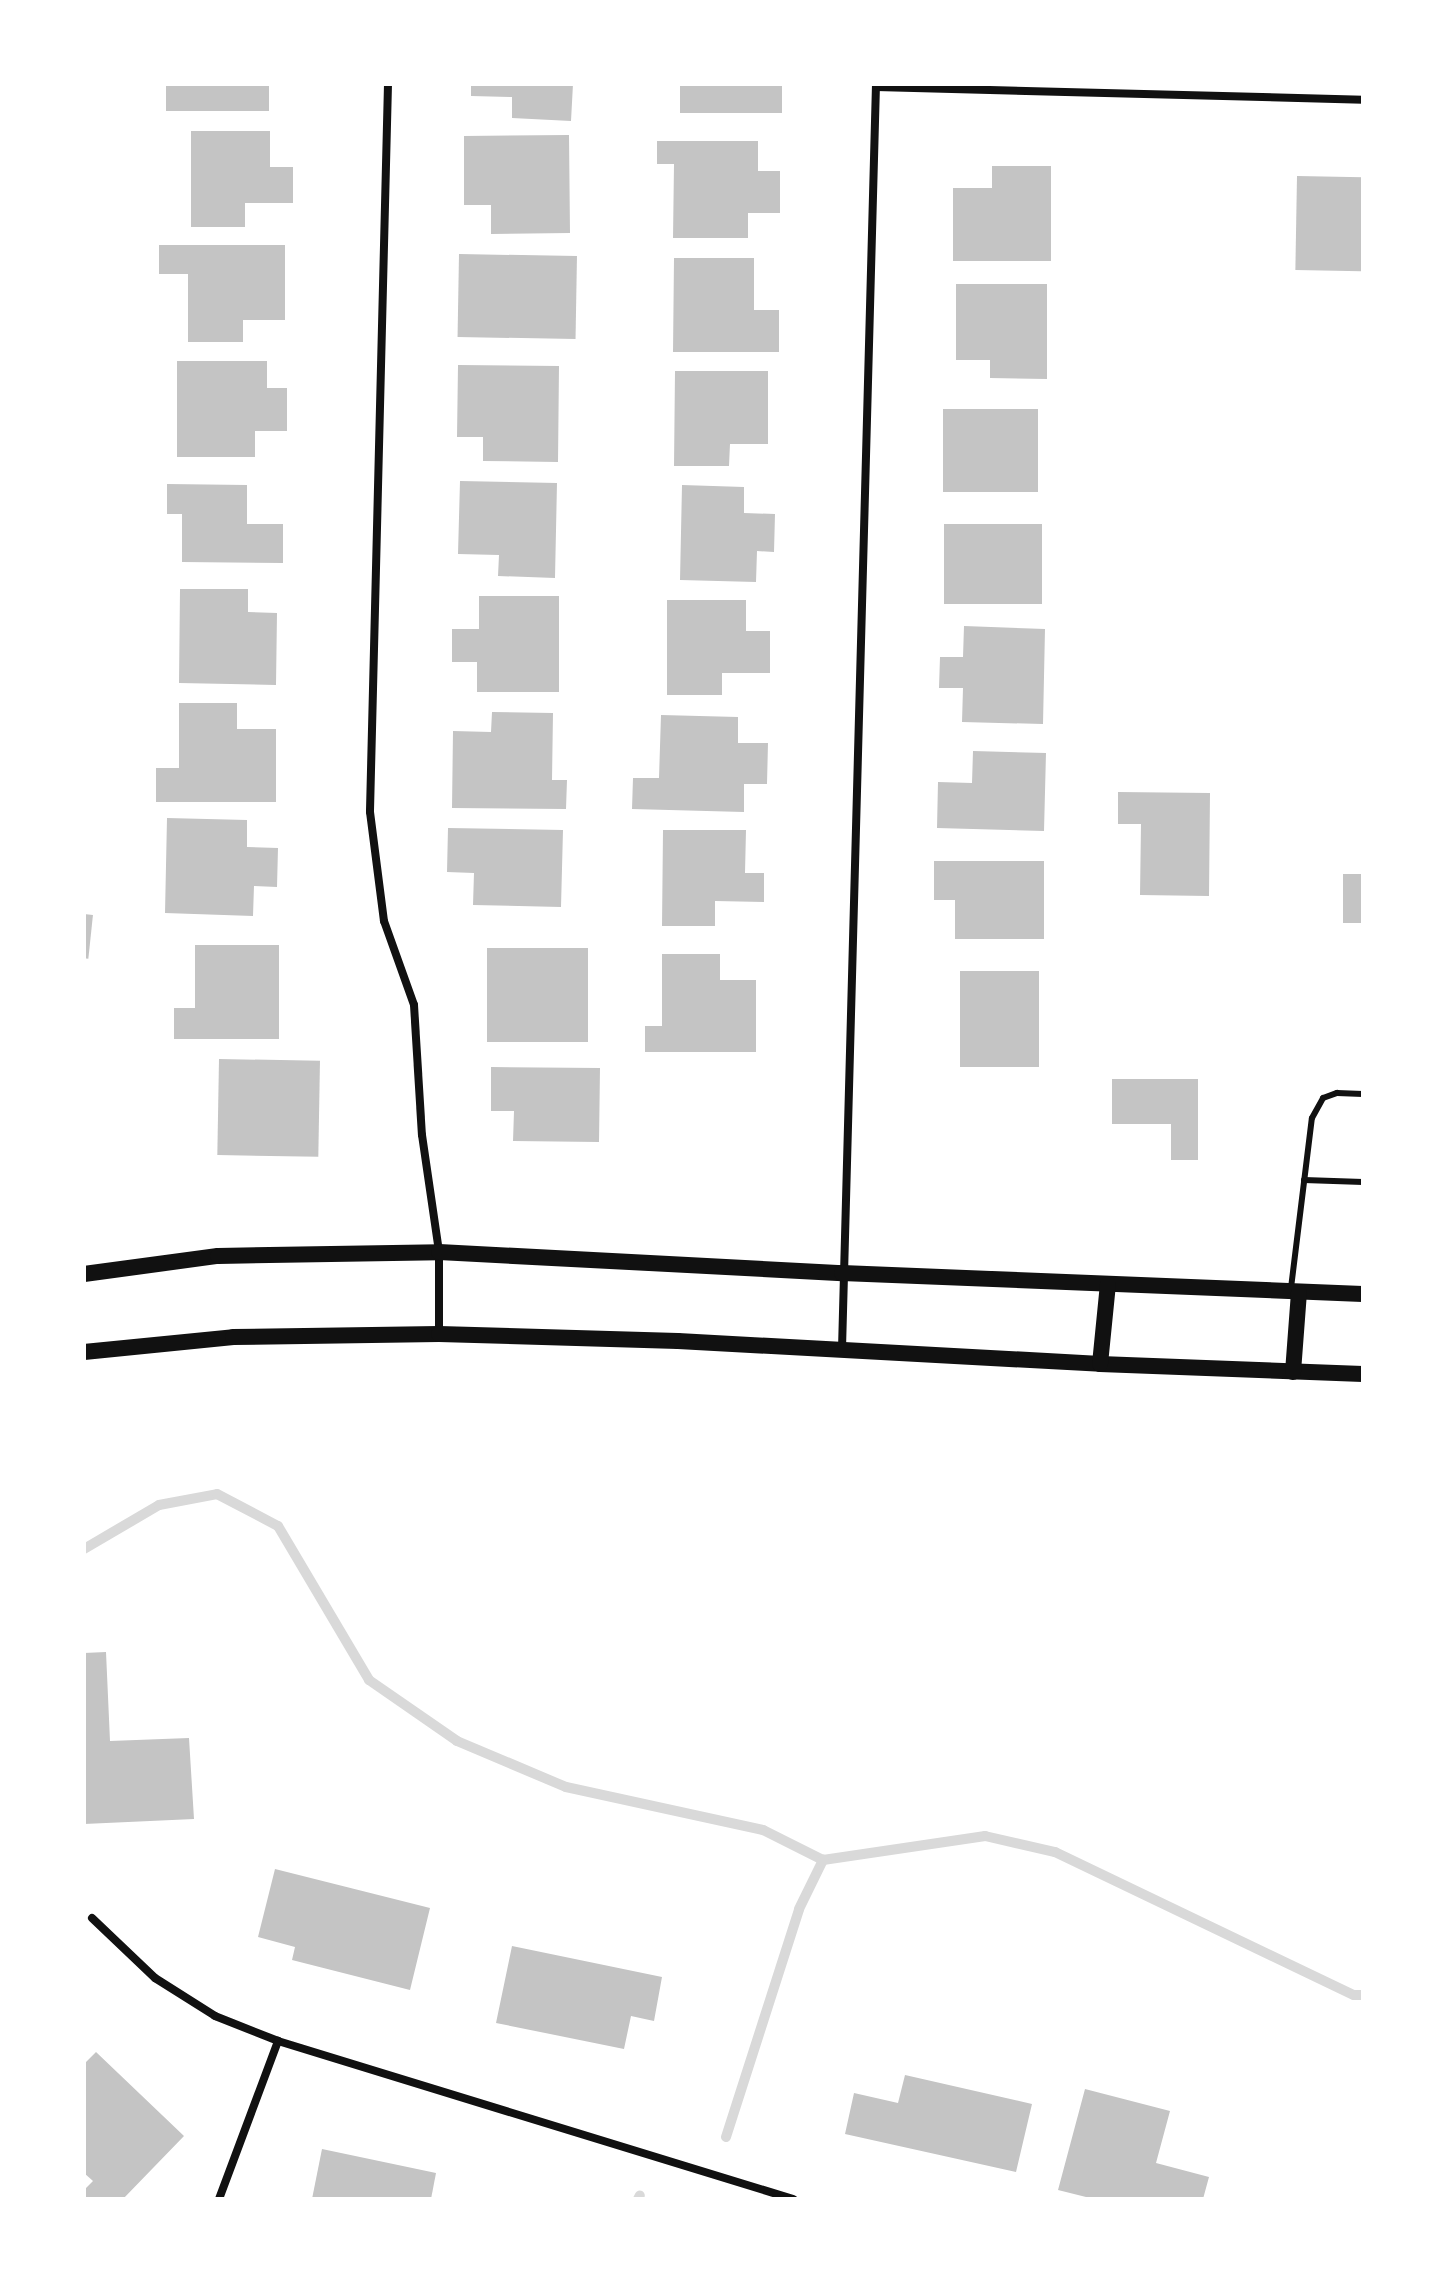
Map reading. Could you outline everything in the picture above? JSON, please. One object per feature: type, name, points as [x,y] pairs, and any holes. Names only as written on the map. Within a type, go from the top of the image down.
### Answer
[{"type":"main road","points":[[84,1274],[218,1256],[439,1252],[842,1273],[1363,1294]]},
{"type":"main road","points":[[1100,1364],[1108,1284]]},
{"type":"main road","points":[[1293,1372],[1295,1292]]},
{"type":"main road","points":[[84,1352],[233,1337],[439,1334],[842,1349],[1100,1364],[1363,1374]]},
{"type":"street","points":[[388,84],[370,812],[384,921],[414,1005],[422,1135],[439,1252],[439,1334]]},
{"type":"street","points":[[842,1349],[876,85],[1363,100]]},
{"type":"street","points":[[92,1918],[155,1978],[215,2016],[278,2041],[793,2199]]},
{"type":"street","points":[[219,2199],[278,2041]]},
{"type":"lane","points":[[1295,1292],[1312,1118],[1323,1098],[1337,1093],[1363,1094]]},
{"type":"lane","points":[[1304,1180],[1363,1182]]},
{"type":"building","points":[[166,84],[269,84],[269,111],[166,111]]},
{"type":"building","points":[[471,84],[573,84],[571,121],[512,118],[512,97],[471,96]]},
{"type":"building","points":[[680,84],[782,84],[782,113],[680,113]]},
{"type":"building","points":[[191,131],[270,131],[270,167],[293,167],[293,203],[245,203],[245,227],[191,227]]},
{"type":"building","points":[[569,135],[570,233],[491,234],[491,205],[464,205],[464,136]]},
{"type":"building","points":[[657,141],[758,141],[758,171],[780,171],[780,213],[748,213],[748,238],[673,238],[674,164],[657,164]]},
{"type":"building","points":[[992,166],[1051,166],[1051,261],[953,261],[953,188],[992,188]]},
{"type":"building","points":[[1297,176],[1363,177],[1361,271],[1295,270]]},
{"type":"building","points":[[159,245],[285,245],[285,320],[243,320],[243,342],[188,342],[188,274],[159,274]]},
{"type":"building","points":[[459,254],[577,256],[576,339],[458,337]]},
{"type":"building","points":[[674,258],[754,258],[754,310],[779,310],[779,352],[673,352]]},
{"type":"building","points":[[956,284],[1047,284],[1047,379],[990,378],[990,360],[956,360]]},
{"type":"building","points":[[177,361],[267,361],[267,388],[287,388],[287,431],[255,431],[255,457],[177,457]]},
{"type":"building","points":[[458,365],[559,366],[558,462],[483,461],[483,437],[457,437]]},
{"type":"building","points":[[675,371],[768,371],[768,444],[730,444],[729,466],[674,466]]},
{"type":"building","points":[[943,409],[1038,409],[1038,492],[943,492]]},
{"type":"building","points":[[460,481],[557,483],[555,578],[498,576],[499,555],[458,554]]},
{"type":"building","points":[[167,484],[247,485],[247,524],[283,524],[283,563],[182,562],[182,514],[167,514]]},
{"type":"building","points":[[682,485],[744,487],[744,513],[775,514],[774,552],[757,551],[756,582],[680,580]]},
{"type":"building","points":[[944,524],[1042,524],[1042,604],[944,604]]},
{"type":"building","points":[[180,589],[248,589],[248,612],[277,613],[276,685],[179,683]]},
{"type":"building","points":[[479,596],[559,596],[559,692],[477,692],[477,662],[452,662],[452,629],[479,629]]},
{"type":"building","points":[[667,600],[746,600],[746,631],[770,631],[770,673],[722,673],[722,695],[667,695]]},
{"type":"building","points":[[964,626],[1045,629],[1043,724],[962,722],[963,688],[939,688],[940,657],[963,657]]},
{"type":"building","points":[[179,703],[237,703],[237,729],[276,729],[276,802],[156,802],[156,768],[179,768]]},
{"type":"building","points":[[492,712],[553,713],[552,780],[567,780],[566,809],[452,808],[453,731],[491,732]]},
{"type":"building","points":[[661,715],[738,717],[738,743],[768,743],[767,784],[744,784],[744,812],[632,809],[633,778],[659,778]]},
{"type":"building","points":[[973,751],[1046,753],[1044,831],[937,828],[938,782],[972,783]]},
{"type":"building","points":[[1118,792],[1210,793],[1209,896],[1140,895],[1141,824],[1118,824]]},
{"type":"building","points":[[167,818],[247,820],[247,847],[278,848],[277,887],[254,886],[253,916],[165,913]]},
{"type":"building","points":[[448,828],[563,830],[561,907],[473,905],[474,873],[447,872]]},
{"type":"building","points":[[663,830],[746,830],[745,873],[764,873],[764,902],[715,901],[715,926],[662,926]]},
{"type":"building","points":[[934,861],[1044,861],[1044,939],[955,939],[955,900],[934,900]]},
{"type":"building","points":[[1343,874],[1363,874],[1363,923],[1343,923]]},
{"type":"building","points":[[84,914],[93,915],[88,959],[84,958]]},
{"type":"building","points":[[195,945],[279,945],[279,1039],[174,1039],[174,1008],[195,1008]]},
{"type":"building","points":[[487,948],[588,948],[588,1042],[487,1042]]},
{"type":"building","points":[[662,954],[720,954],[720,980],[756,980],[756,1052],[645,1052],[645,1026],[662,1026]]},
{"type":"building","points":[[960,971],[1039,971],[1039,1067],[960,1067]]},
{"type":"building","points":[[219,1059],[320,1061],[318,1157],[217,1155]]},
{"type":"building","points":[[491,1067],[600,1068],[599,1142],[513,1141],[514,1111],[491,1111]]},
{"type":"building","points":[[1112,1079],[1198,1079],[1198,1160],[1171,1160],[1171,1124],[1112,1124]]},
{"type":"building","points":[[106,1652],[110,1741],[189,1738],[194,1819],[84,1824],[84,1653]]},
{"type":"building","points":[[275,1869],[430,1908],[410,1990],[292,1960],[295,1947],[258,1937]]},
{"type":"building","points":[[512,1946],[662,1977],[654,2021],[631,2016],[624,2049],[496,2023]]},
{"type":"building","points":[[96,2052],[184,2136],[123,2199],[84,2199],[84,2190],[93,2181],[84,2173],[84,2064]]},
{"type":"building","points":[[905,2075],[1032,2104],[1016,2172],[845,2134],[854,2093],[898,2103]]},
{"type":"building","points":[[1085,2089],[1170,2111],[1156,2163],[1209,2177],[1203,2199],[1094,2199],[1058,2190]]},
{"type":"building","points":[[322,2149],[436,2173],[431,2199],[312,2199]]},
{"type":"waterway","points":[[84,1549],[159,1505],[217,1494],[278,1526],[369,1680],[457,1741],[566,1787],[763,1830],[823,1860],[985,1836],[1055,1852],[1354,1995],[1363,1995]]},
{"type":"waterway","points":[[726,2137],[799,1909],[823,1860]]},
{"type":"waterway","points":[[638,2199],[640,2195]]}]
